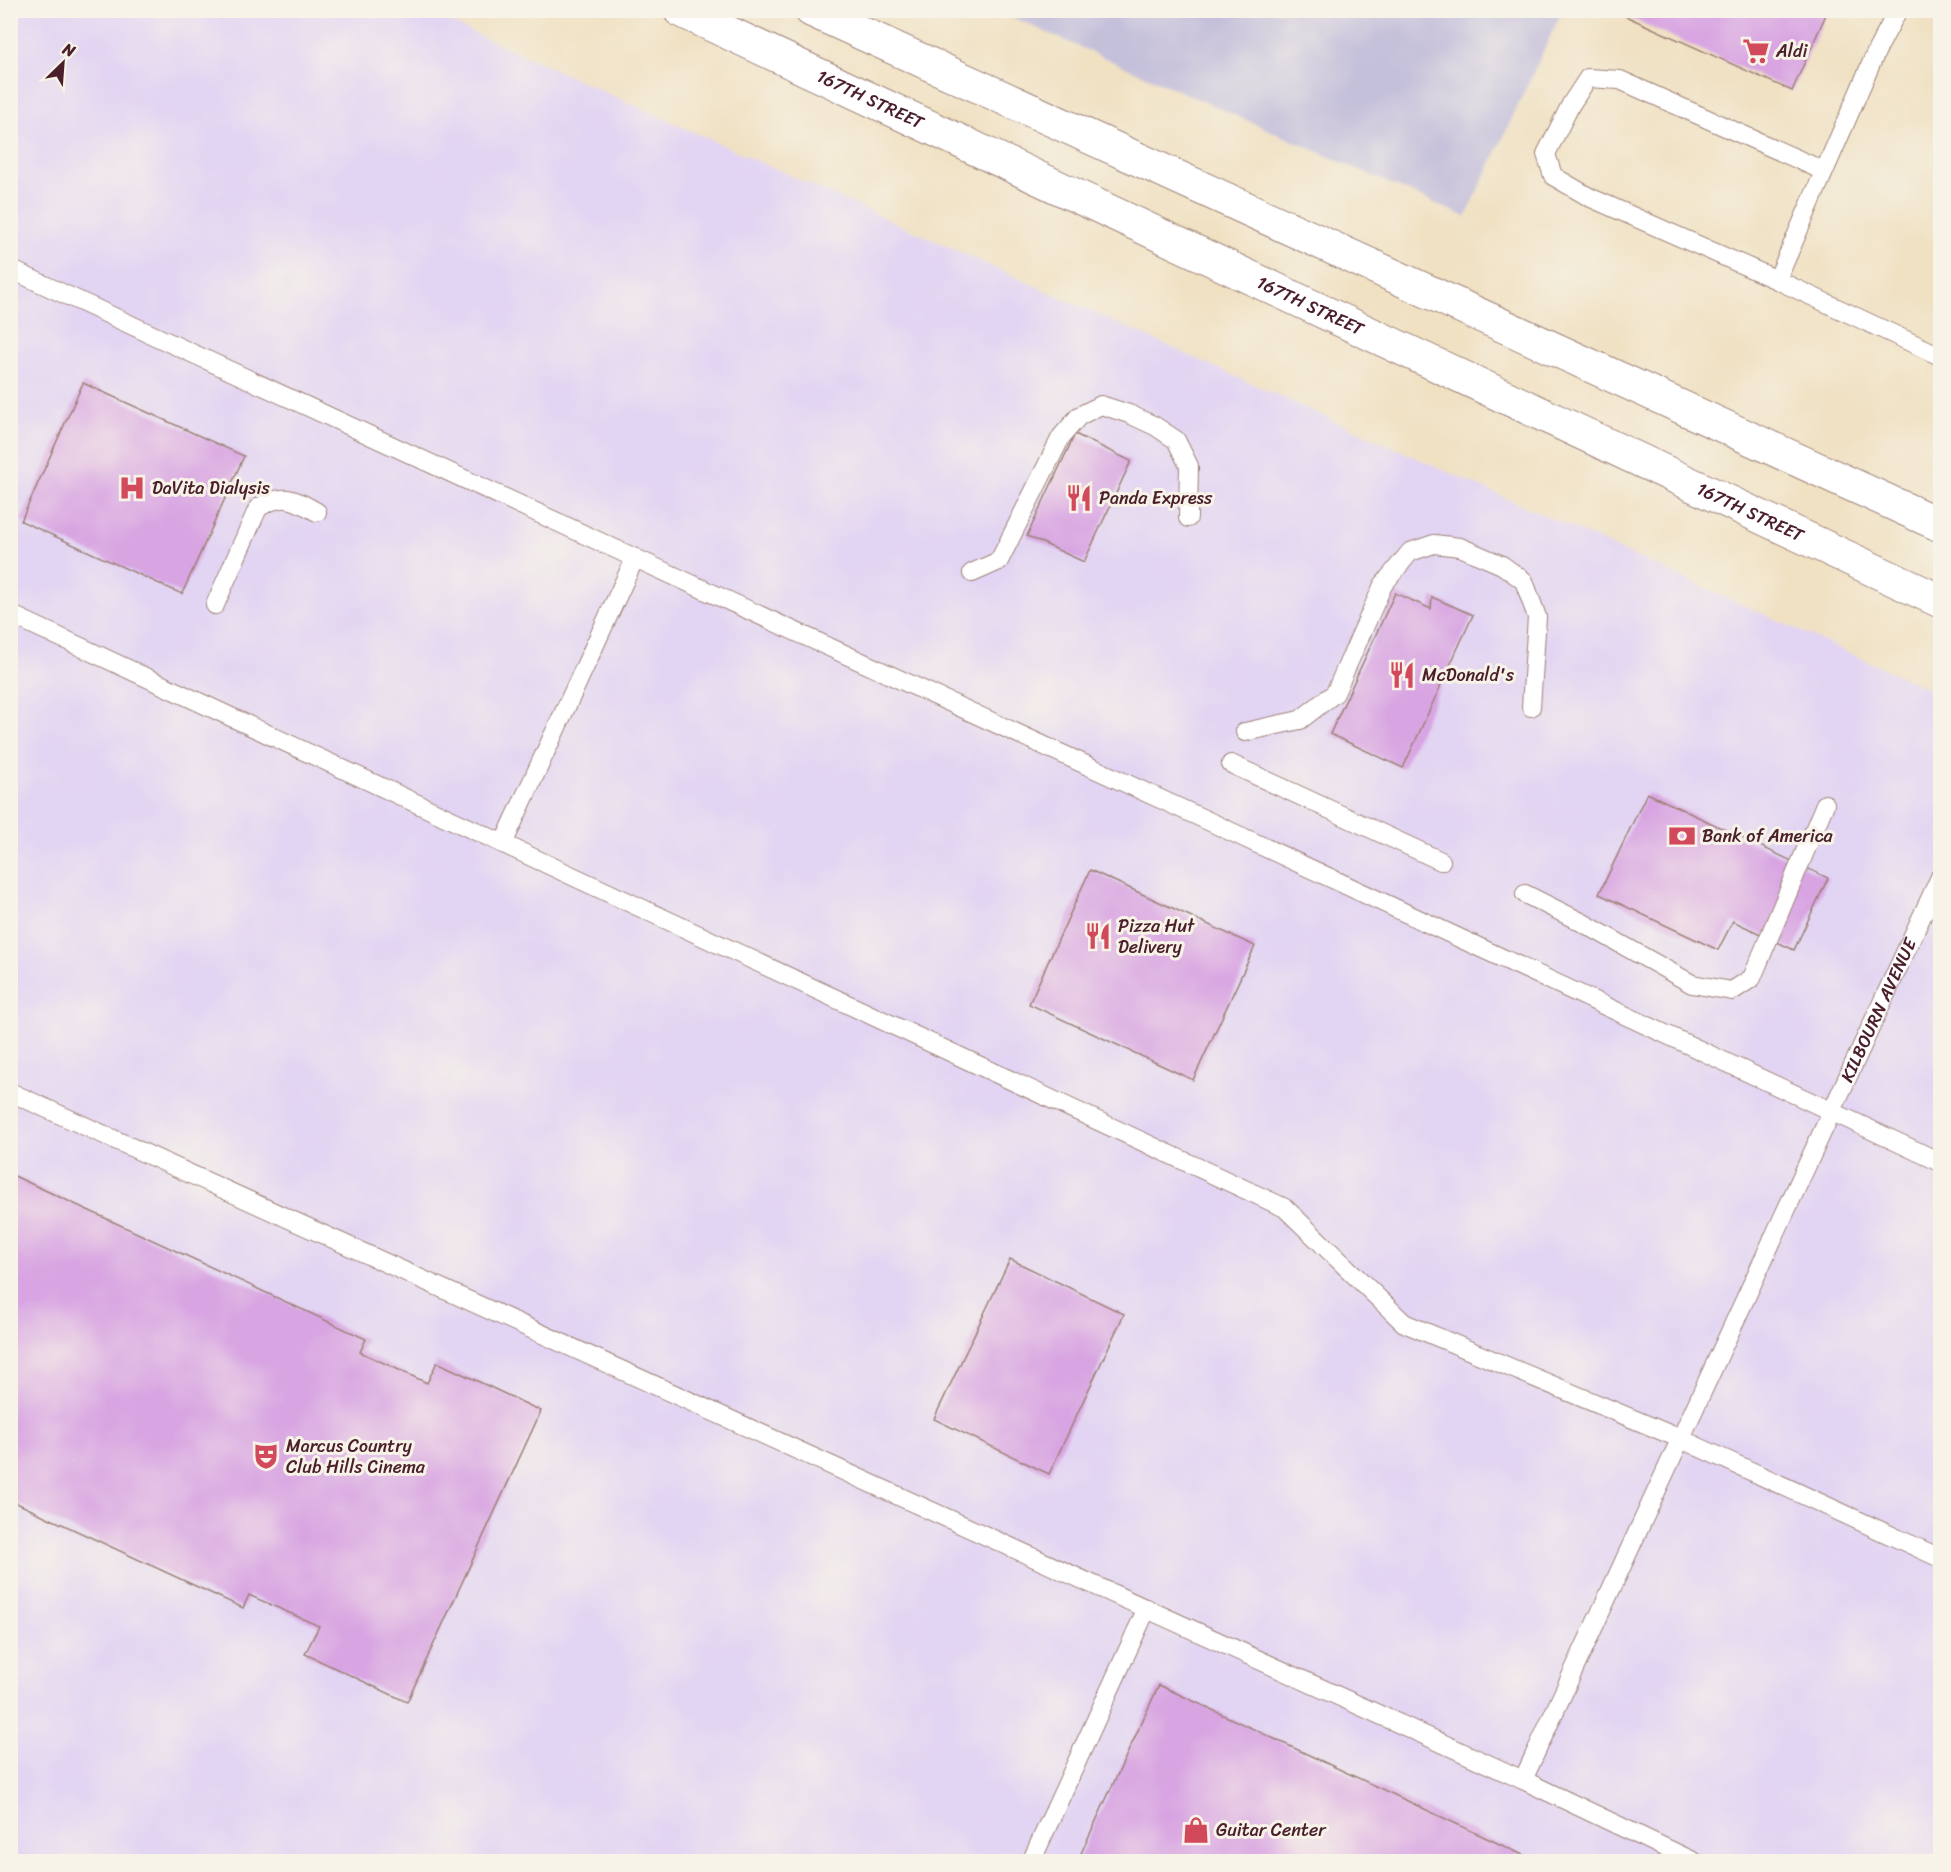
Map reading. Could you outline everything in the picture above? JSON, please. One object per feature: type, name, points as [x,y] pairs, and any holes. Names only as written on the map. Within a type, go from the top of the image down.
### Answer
[{"type":"main road","name":"167TH STREET","points":[[680,10],[1941,601]]},
{"type":"main road","points":[[811,10],[1941,525]]},
{"type":"lane","points":[[1777,280],[1877,50],[1898,10]]},
{"type":"lane","points":[[1824,171],[1620,80],[1587,78],[1570,104],[1546,154],[1553,176],[1588,197],[1777,280],[1941,356]]},
{"type":"lane","points":[[10,269],[1227,829],[1941,1162]]},
{"type":"lane","points":[[972,573],[999,561],[1061,437],[1079,416],[1101,405],[1155,426],[1176,440],[1189,466],[1188,518]]},
{"type":"lane","points":[[215,605],[258,508],[268,502],[292,498],[317,512]]},
{"type":"lane","points":[[1245,732],[1300,720],[1335,693],[1383,585],[1410,552],[1434,544],[1461,548],[1502,565],[1524,581],[1537,617],[1532,707]]},
{"type":"lane","points":[[503,844],[635,558]]},
{"type":"lane","points":[[10,614],[1285,1208],[1404,1323],[1681,1439],[1941,1558]]},
{"type":"lane","points":[[1231,764],[1441,861]]},
{"type":"lane","points":[[1525,894],[1585,924],[1692,984],[1732,991],[1752,978],[1825,804]]},
{"type":"lane","name":"KILBOURN AVENUE","points":[[1523,1780],[1941,877]]},
{"type":"lane","points":[[10,1092],[1147,1608],[1523,1780],[1695,1862]]},
{"type":"lane","points":[[1031,1862],[1147,1608]]},
{"type":"shaded area","points":[[11,11],[425,11],[1940,694],[1940,1861],[11,1862]]},
{"type":"shaded area","points":[[998,11],[1562,11],[1466,217]]},
{"type":"building","name":"Aldi","points":[[1612,10],[1828,10],[1792,91]]},
{"type":"building","name":"DaVita Dialysis","points":[[83,383],[244,456],[182,594],[21,521]]},
{"type":"building","name":"Panda Express","points":[[1075,434],[1131,461],[1084,562],[1027,536]]},
{"type":"building","name":"McDonald's","points":[[1395,593],[1431,609],[1432,597],[1473,615],[1403,768],[1330,734]]},
{"type":"building","name":"Bank of America","points":[[1647,793],[1828,878],[1794,950],[1733,921],[1718,950],[1599,894]]},
{"type":"building","points":[[1090,870],[1255,946],[1193,1080],[1029,1004]]},
{"type":"building","name":"Marcus Country Club Hills Cinema","points":[[10,1174],[366,1339],[360,1352],[427,1383],[437,1362],[541,1411],[407,1702],[305,1654],[319,1626],[249,1595],[243,1608],[10,1500]]},
{"type":"building","points":[[1010,1259],[1124,1314],[1049,1474],[934,1419]]},
{"type":"building","points":[[1159,1685],[1538,1862],[1077,1862]]},
{"type":"place","name":"Aldi","points":[[1756,51]]},
{"type":"place","name":"DaVita Dialysis","points":[[132,488]]},
{"type":"place","name":"Panda Express","points":[[1079,498]]},
{"type":"place","name":"McDonald's","points":[[1402,675]]},
{"type":"place","name":"Bank of America","points":[[1682,836]]},
{"type":"place","name":"Pizza Hut Delivery","points":[[1098,936]]},
{"type":"place","name":"Marcus Country Club Hills Cinema","points":[[266,1456]]},
{"type":"place","name":"Guitar Center","points":[[1196,1830]]}]
